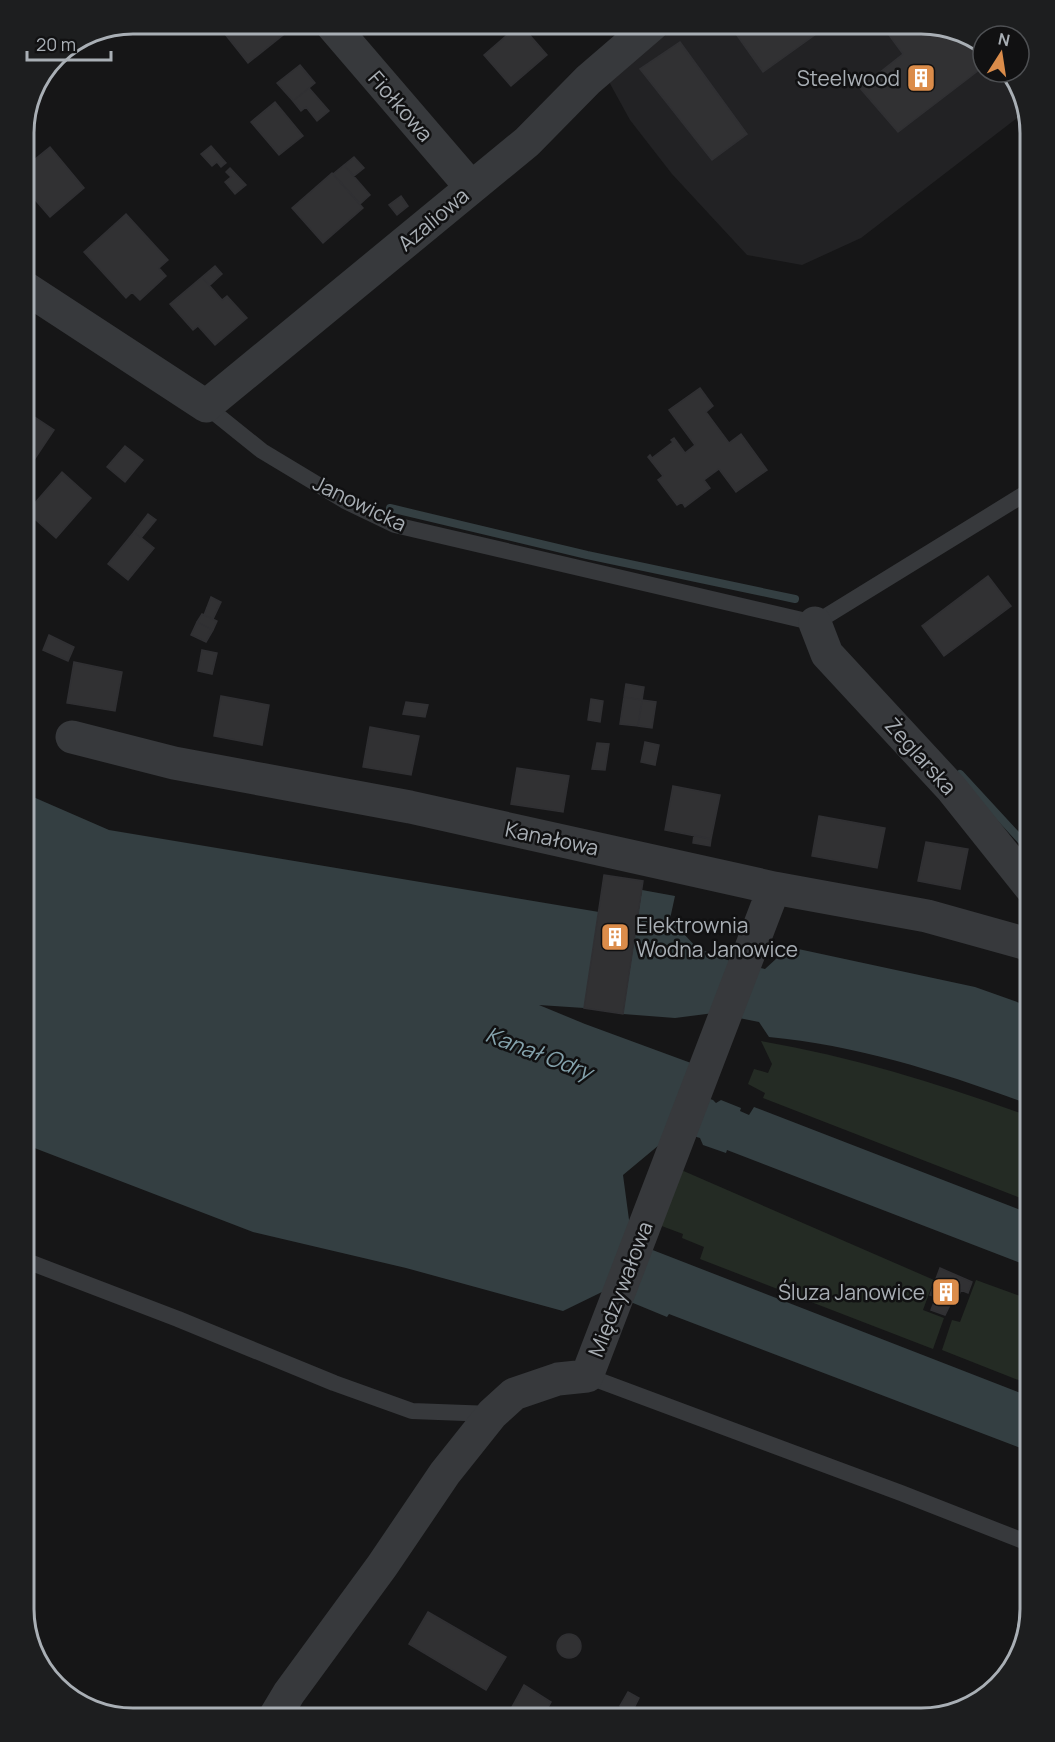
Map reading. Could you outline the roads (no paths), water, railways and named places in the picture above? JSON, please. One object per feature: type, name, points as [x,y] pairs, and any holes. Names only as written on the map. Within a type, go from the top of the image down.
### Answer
[{"type":"street","name":"Fiołkowa","points":[[340,34],[471,187]]},
{"type":"street","name":"Azaliowa","points":[[207,406],[527,142],[588,80],[641,35]]},
{"type":"street","name":"Janowicka","points":[[35,294],[207,406]]},
{"type":"street","name":"Żeglarska","points":[[815,623],[827,654],[951,788],[1020,874]]},
{"type":"street","name":"Kanałowa","points":[[72,737],[174,763],[410,807],[774,888],[927,916],[1020,942]]},
{"type":"street","name":"Międzywałowa","points":[[280,1707],[382,1566],[445,1473],[492,1414],[514,1394],[558,1379],[587,1376],[774,888]]},
{"type":"lane","name":"Janowicka","points":[[207,406],[262,451],[345,501],[396,525],[815,623]]},
{"type":"lane","points":[[815,623],[1020,497]]},
{"type":"lane","points":[[34,1264],[178,1319],[334,1383],[412,1411],[492,1414]]},
{"type":"lane","points":[[587,1376],[1020,1540]]},
{"type":"water","name":"Kanał Odry","points":[[35,798],[109,830],[599,912],[584,1008],[539,1005],[691,1063],[687,1091],[716,1103],[721,1100],[741,1108],[740,1111],[749,1115],[754,1107],[1020,1210],[1020,1263],[727,1150],[726,1153],[703,1145],[700,1138],[673,1130],[623,1175],[632,1242],[1020,1393],[1020,1448],[669,1314],[667,1317],[604,1291],[563,1311],[406,1268],[253,1232],[34,1148]]},
{"type":"water","points":[[642,890],[675,896],[670,919],[697,948],[733,962],[765,969],[789,947],[975,987],[1020,1003],[1020,1101],[902,1062],[836,1047],[769,1037],[759,1022],[714,1013],[675,1018],[623,1014]]},
{"type":"waterway","points":[[390,508],[587,555],[795,599]]},
{"type":"waterway","points":[[960,774],[1020,839]]},
{"type":"place","name":"Steelwood","points":[[921,78]]},
{"type":"place","name":"Elektrownia Wodna Janowice","points":[[615,937]]},
{"type":"place","name":"Śluza Janowice","points":[[946,1292]]}]
